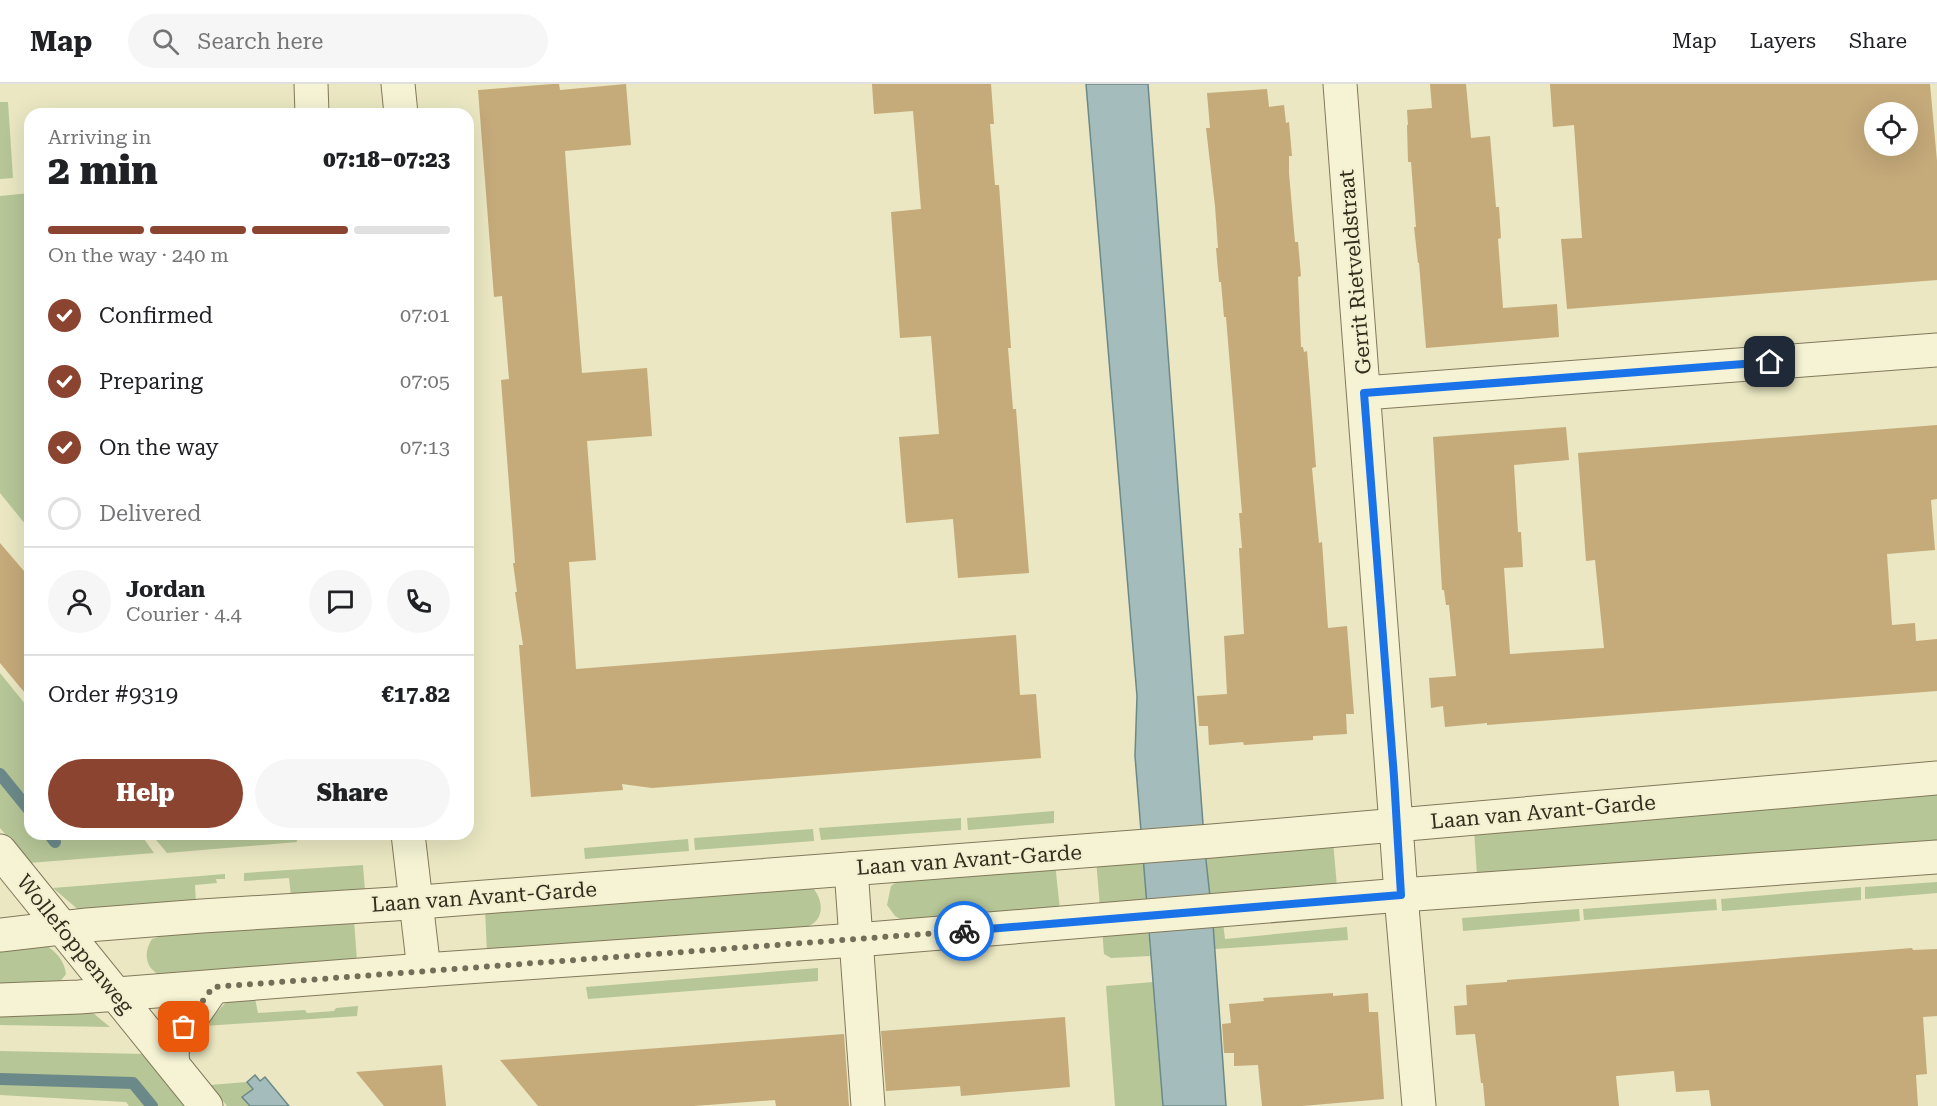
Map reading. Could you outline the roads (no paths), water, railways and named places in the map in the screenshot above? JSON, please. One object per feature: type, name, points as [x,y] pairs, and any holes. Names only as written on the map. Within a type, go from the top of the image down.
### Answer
[{"type":"street","points":[[311,84],[312,108]]},
{"type":"street","points":[[399,84],[401,108]]},
{"type":"street","name":"Gerrit Rietveldstraat","points":[[1340,84],[1419,1106]]},
{"type":"street","points":[[1364,393],[1937,350]]},
{"type":"street","name":"Laan van Avant-Garde","points":[[0,935],[201,916],[1141,847],[1937,778]]},
{"type":"street","points":[[409,840],[424,970]]},
{"type":"street","name":"Wollefoppenweg","points":[[0,851],[206,1106]]},
{"type":"street","points":[[0,1000],[116,994],[856,940],[1401,895],[1937,857]]},
{"type":"street","points":[[851,869],[868,1106]]},
{"type":"street","points":[[173,1065],[174,1043],[213,987]]},
{"type":"water","points":[[1086,84],[1148,84],[1226,1106],[1163,1106],[1135,756],[1137,696]]},
{"type":"water","points":[[255,1075],[260,1081],[265,1077],[289,1106],[250,1106],[242,1097],[253,1089],[247,1082]]},
{"type":"waterway","points":[[0,774],[24,804]]},
{"type":"waterway","points":[[0,1079],[133,1083],[152,1106]]}]
